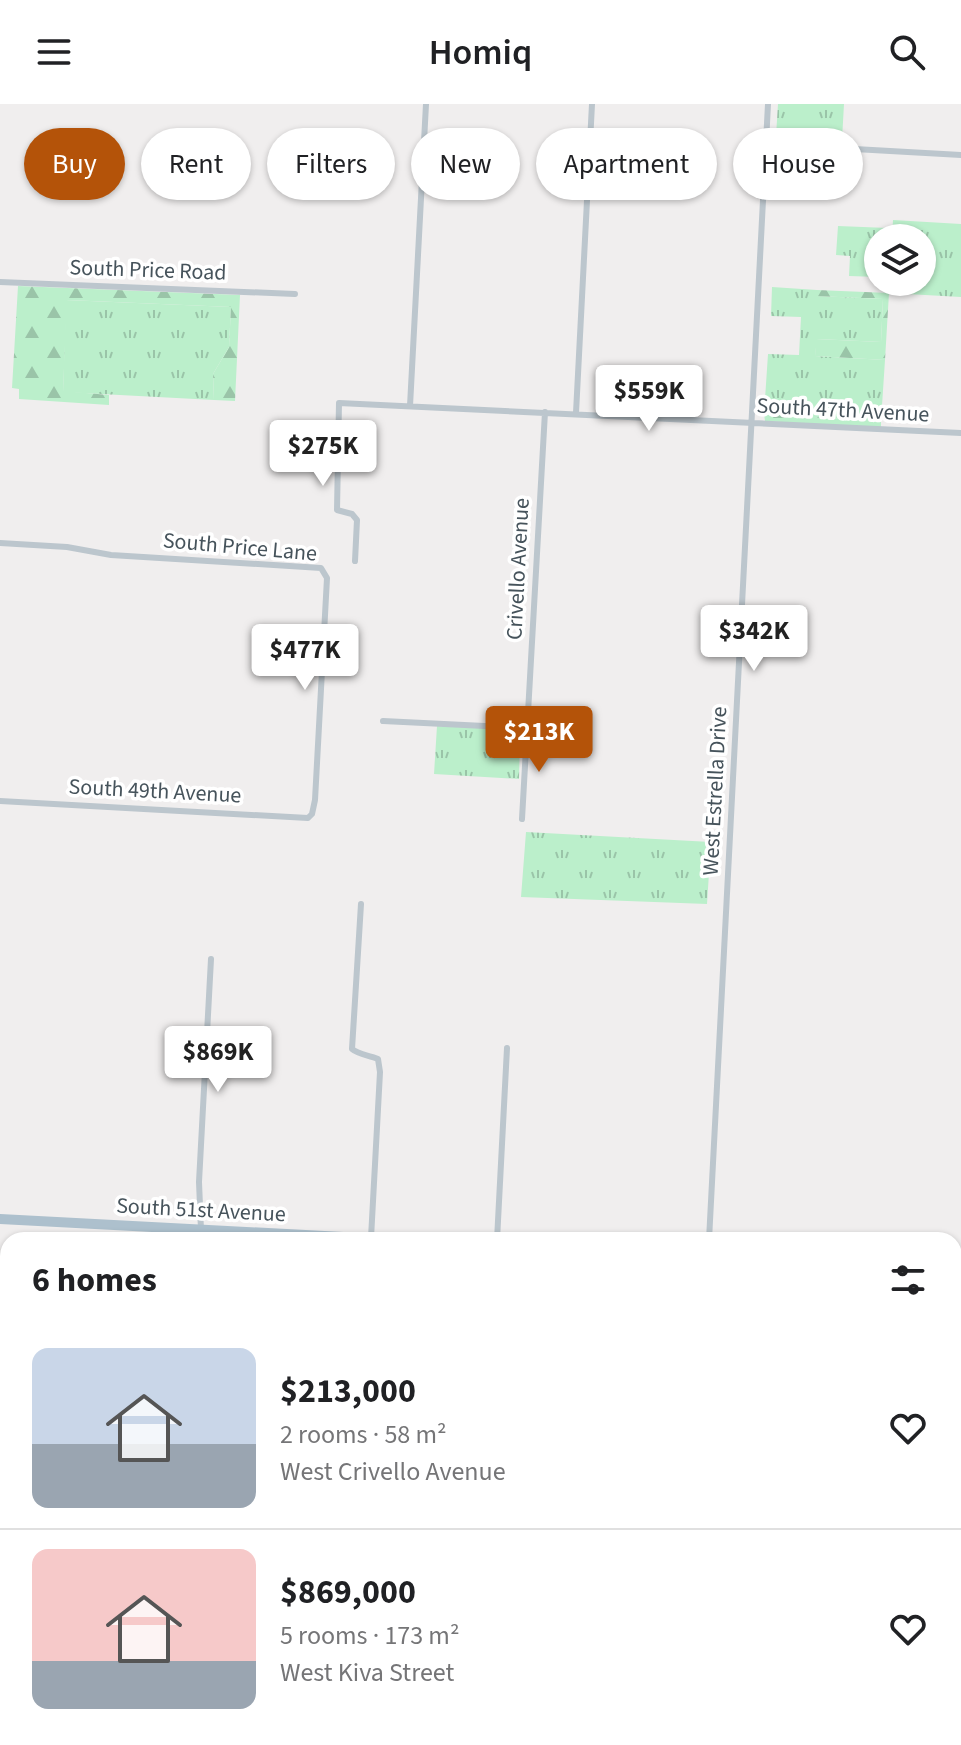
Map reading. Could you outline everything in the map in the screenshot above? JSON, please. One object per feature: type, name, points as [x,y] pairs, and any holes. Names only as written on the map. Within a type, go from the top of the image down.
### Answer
[{"type":"main road","name":"South 51st Avenue","points":[[0,1219],[220,1232]]},
{"type":"street","points":[[410,406],[426,104]]},
{"type":"street","points":[[576,413],[592,104]]},
{"type":"street","name":"West Estrella Drive","points":[[767,128],[768,104]]},
{"type":"street","points":[[863,149],[961,155]]},
{"type":"street","name":"West Estrella Drive","points":[[709,1232],[763,200]]},
{"type":"street","name":"South Price Road","points":[[0,282],[295,294]]},
{"type":"street","name":"South 47th Avenue","points":[[355,561],[357,520],[352,514],[337,510],[339,403],[961,433]]},
{"type":"street","name":"Crivello Avenue","points":[[522,819],[545,412]]},
{"type":"street","name":"South Price Lane","points":[[0,543],[67,547],[111,555],[321,568],[327,578],[315,800],[308,818]]},
{"type":"street","points":[[383,721],[527,728]]},
{"type":"street","name":"South 49th Avenue","points":[[0,801],[308,818]]},
{"type":"street","points":[[361,904],[352,1049],[357,1054],[369,1054],[378,1059],[380,1072],[371,1232]]},
{"type":"street","points":[[201,1230],[199,1182],[211,959]]},
{"type":"street","points":[[497,1232],[507,1048]]},
{"type":"green space","points":[[778,104],[844,104],[843,128],[776,128]]},
{"type":"green space","points":[[893,220],[961,224],[961,297],[936,296],[936,224],[893,224]]},
{"type":"green space","points":[[838,226],[864,227],[864,277],[849,276],[850,256],[836,255]]},
{"type":"green space","points":[[18,286],[240,295],[235,401],[214,400],[213,374],[229,347],[231,307],[67,300],[63,391],[109,395],[109,405],[19,399],[19,389],[12,388]]},
{"type":"green space","points":[[772,287],[817,290],[817,296],[883,299],[881,342],[817,339],[815,356],[885,360],[881,421],[764,414],[768,354],[799,355],[801,317],[771,316]]},
{"type":"green space","points":[[817,290],[889,296],[885,360],[815,356],[816,339],[881,342],[883,299],[816,296]]},
{"type":"green space","points":[[66,300],[231,307],[229,347],[213,374],[214,400],[63,392]]},
{"type":"green space","points":[[764,414],[881,421],[881,428],[765,421]]},
{"type":"green space","points":[[437,726],[513,729],[520,739],[519,779],[434,774]]},
{"type":"green space","points":[[526,832],[711,842],[707,904],[521,897]]}]
